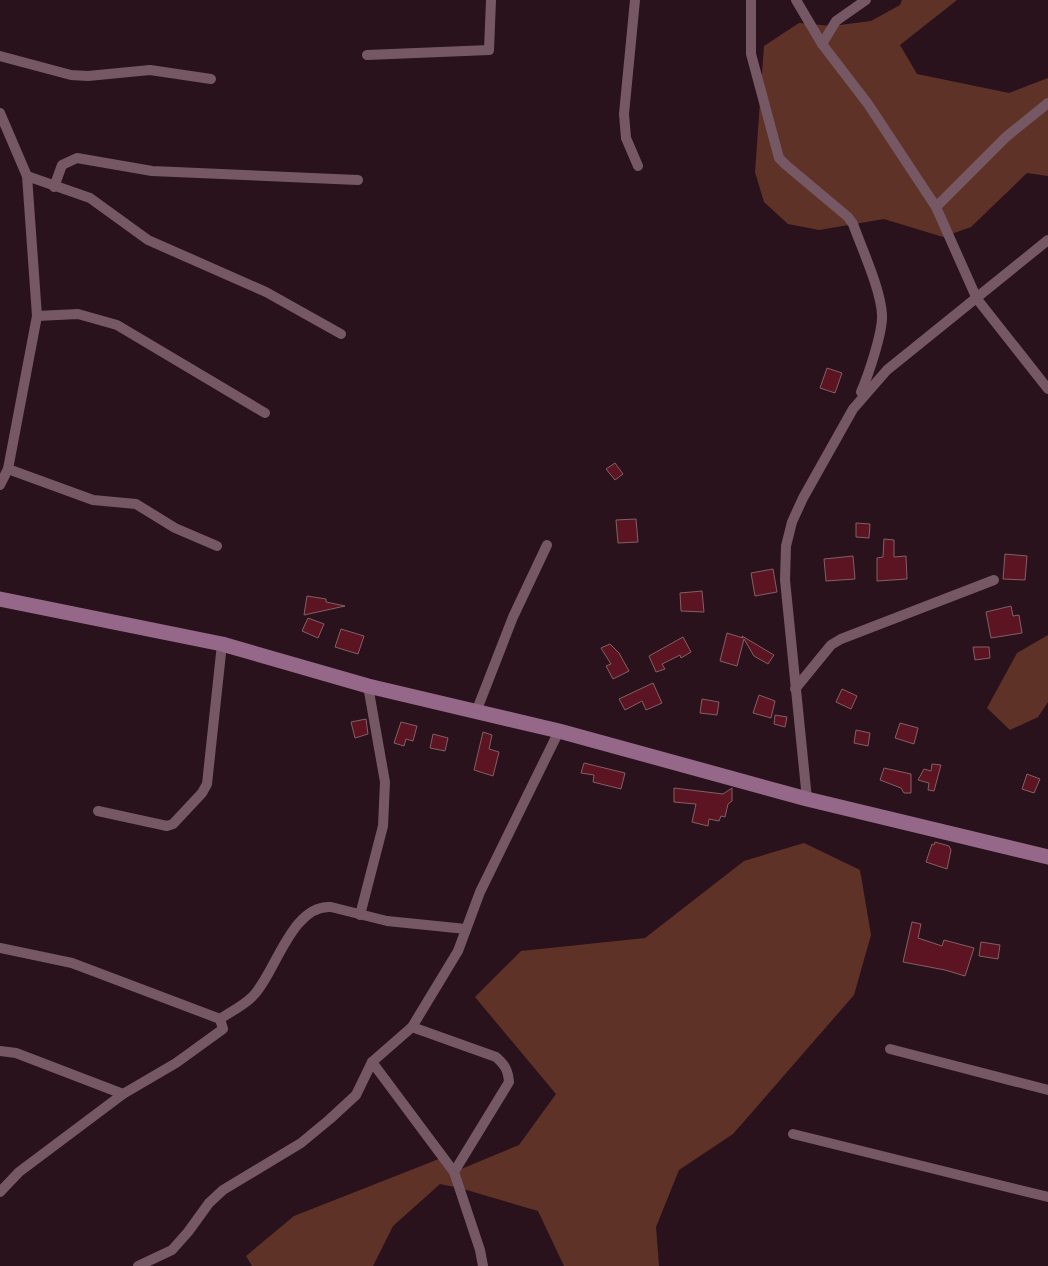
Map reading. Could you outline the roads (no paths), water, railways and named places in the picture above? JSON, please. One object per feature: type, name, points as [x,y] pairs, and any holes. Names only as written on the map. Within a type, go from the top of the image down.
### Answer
[{"type":"main road","points":[[0,599],[222,644],[368,686],[559,731],[806,799],[1048,857]]},
{"type":"street","points":[[367,55],[490,50],[490,0]]},
{"type":"street","points":[[635,0],[624,114],[626,138],[638,166]]},
{"type":"street","points":[[751,0],[751,54],[780,158],[848,217],[853,224],[881,302],[881,328],[870,365],[869,376],[853,409],[803,498],[792,522],[786,546],[785,580],[806,799]]},
{"type":"street","points":[[796,0],[822,44],[868,104],[936,207],[977,299],[1048,389]]},
{"type":"street","points":[[822,44],[836,21],[866,0]]},
{"type":"street","points":[[0,56],[71,75],[88,76],[150,70],[211,78]]},
{"type":"street","points":[[936,207],[1006,137],[1048,103]]},
{"type":"street","points":[[0,113],[27,176],[37,316],[8,469],[0,485]]},
{"type":"street","points":[[54,187],[62,165],[77,158],[152,171],[358,180]]},
{"type":"street","points":[[27,176],[90,198],[148,240],[266,292],[341,334]]},
{"type":"street","points":[[853,409],[887,370],[1048,240]]},
{"type":"street","points":[[37,316],[78,314],[117,325],[265,413]]},
{"type":"street","points":[[8,469],[92,500],[136,504],[175,528],[217,546]]},
{"type":"street","points":[[476,712],[513,617],[547,545]]},
{"type":"street","points":[[795,689],[831,645],[841,639],[994,580]]},
{"type":"street","points":[[98,811],[166,826],[173,824],[202,793],[207,784],[222,644]]},
{"type":"street","points":[[360,915],[383,826],[385,782],[368,686]]},
{"type":"street","points":[[138,1266],[172,1250],[209,1203],[222,1190],[301,1143],[330,1119],[356,1095],[372,1062],[412,1027],[458,950],[480,892],[559,731]]},
{"type":"street","points":[[220,1019],[252,997],[300,922],[314,911],[324,907],[331,907],[387,921],[466,929]]},
{"type":"street","points":[[0,948],[72,963],[220,1019]]},
{"type":"street","points":[[0,1192],[19,1172],[123,1094],[206,1043],[223,1029],[220,1019]]},
{"type":"street","points":[[412,1027],[496,1057],[504,1064],[509,1073],[509,1082],[454,1172]]},
{"type":"street","points":[[890,1049],[1048,1090]]},
{"type":"street","points":[[0,1051],[16,1053],[123,1094]]},
{"type":"street","points":[[372,1062],[454,1172],[480,1250],[483,1266]]},
{"type":"street","points":[[793,1134],[1048,1197]]}]
